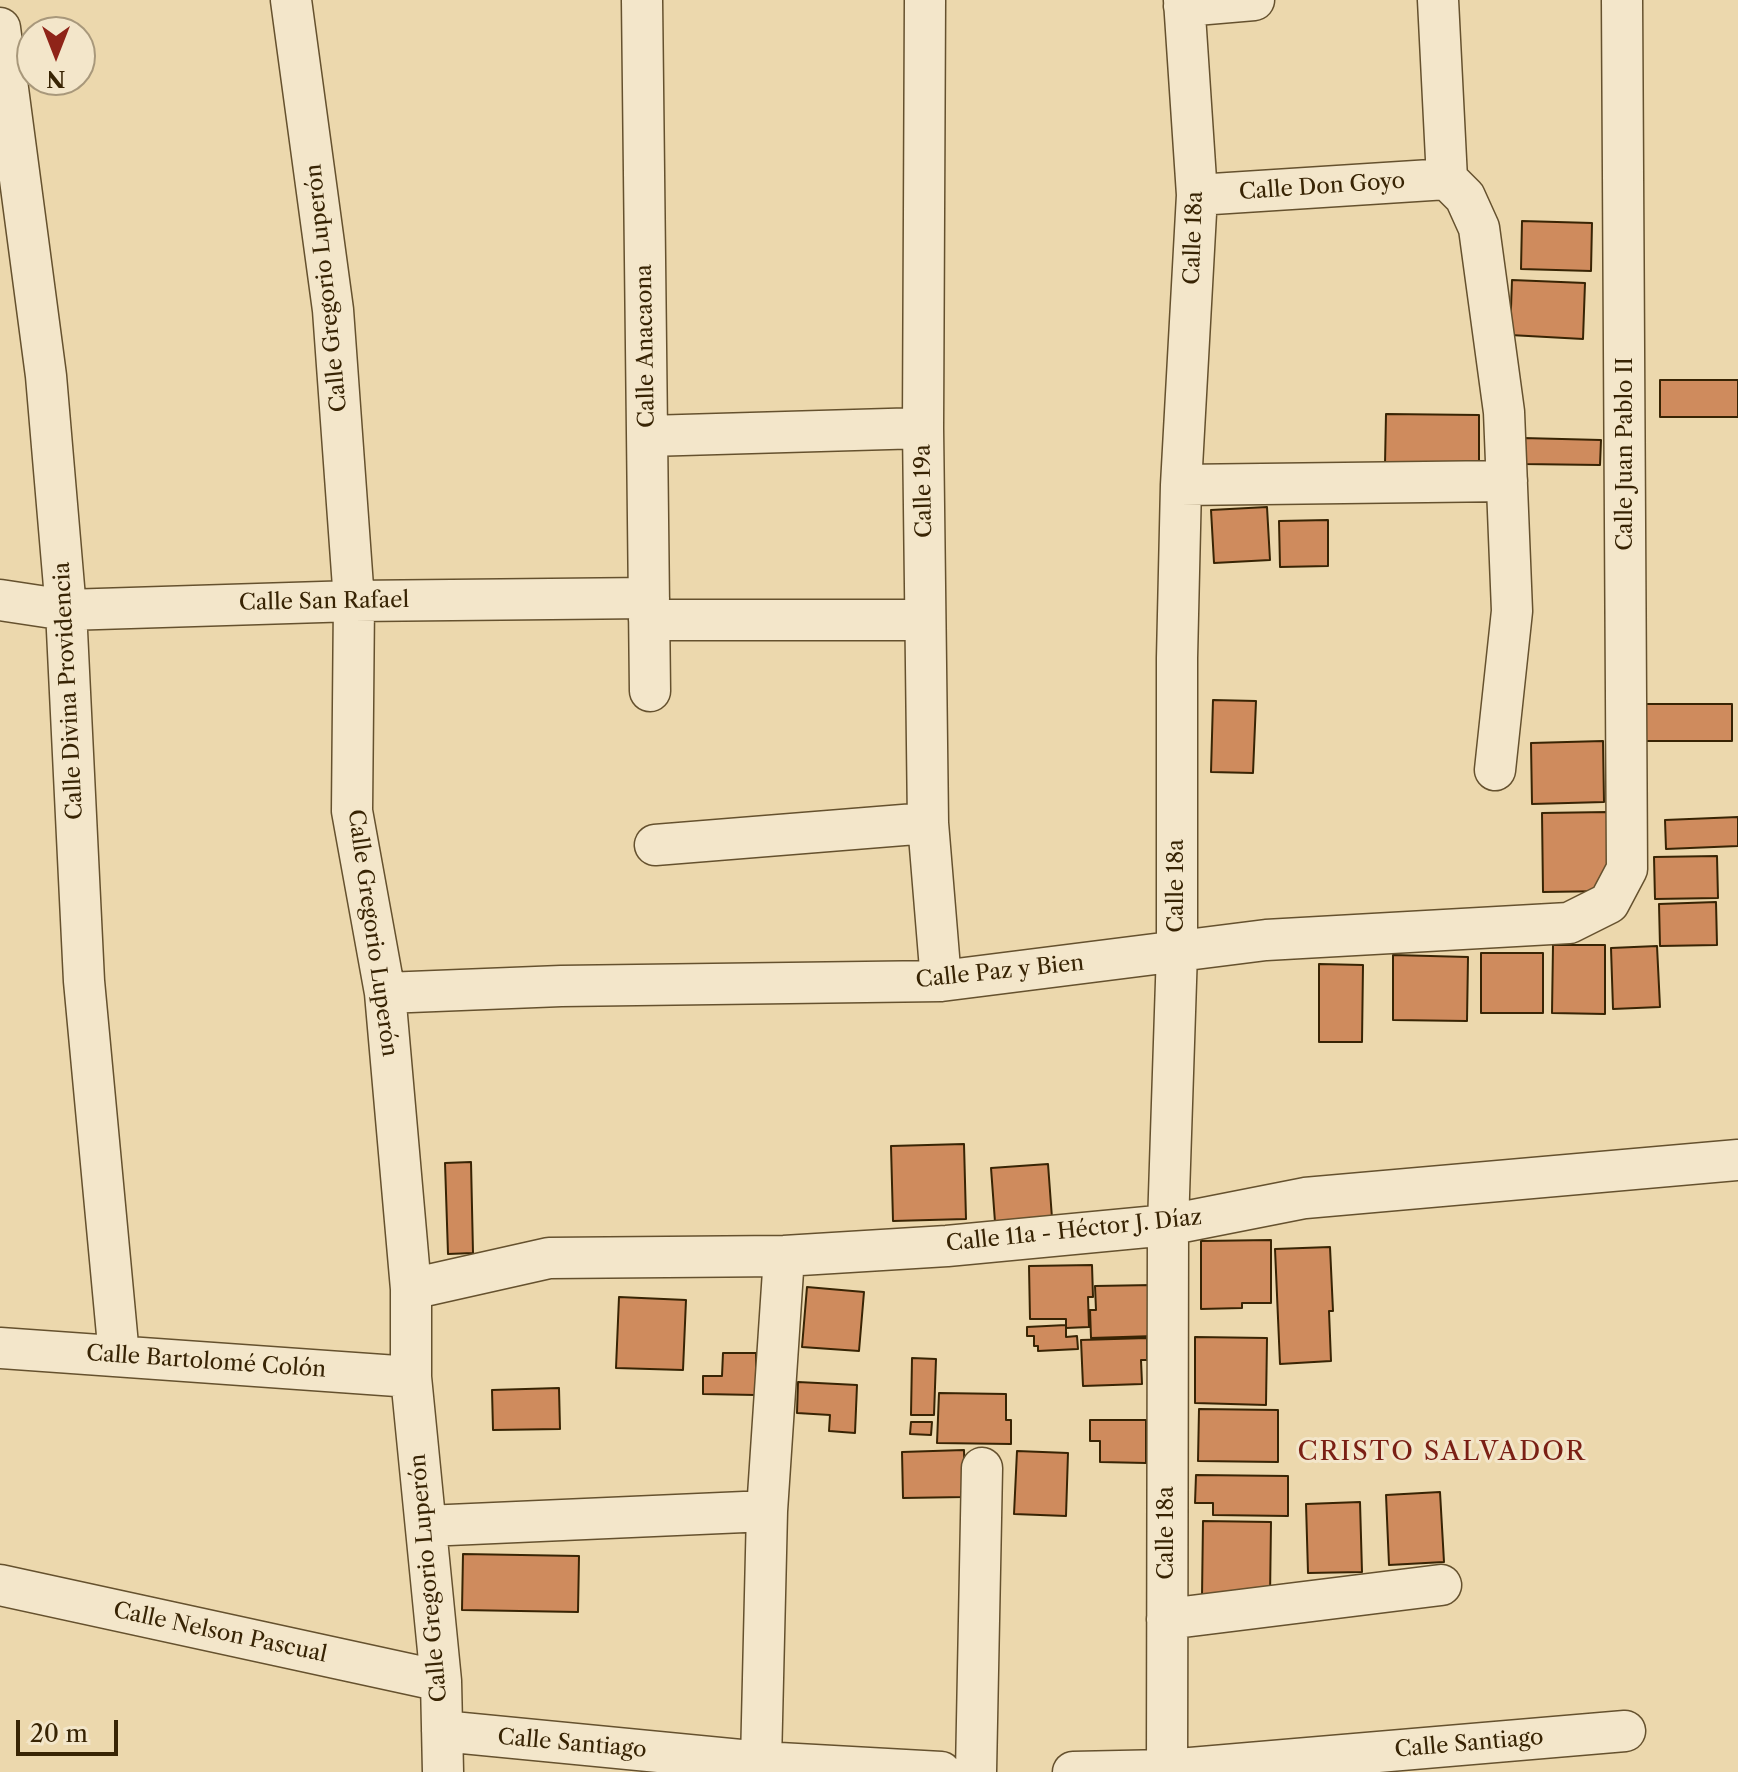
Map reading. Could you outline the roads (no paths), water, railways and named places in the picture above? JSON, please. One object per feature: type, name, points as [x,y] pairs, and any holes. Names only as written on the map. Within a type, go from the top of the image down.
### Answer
[{"type":"street","name":"Calle Gregorio Luperón","points":[[291,0],[333,310],[354,601],[352,811],[385,993],[411,1289],[411,1377],[441,1681],[443,1772]]},
{"type":"street","name":"Calle Anacaona","points":[[642,0],[650,691]]},
{"type":"street","name":"Calle 19a","points":[[925,0],[923,428],[928,823],[941,981]]},
{"type":"street","points":[[1184,3],[1254,0]]},
{"type":"street","points":[[1438,0],[1447,179],[1465,197],[1479,228],[1504,412],[1512,611],[1495,770]]},
{"type":"street","name":"Calle Juan Pablo II","points":[[1609,903],[1627,869],[1622,0]]},
{"type":"street","name":"Calle 18a","points":[[1167,1771],[1168,1225],[1177,951],[1177,658],[1181,485],[1197,195],[1184,3]]},
{"type":"street","name":"Calle Divina Providencia","points":[[0,28],[46,376],[66,610],[84,981],[119,1356]]},
{"type":"street","name":"Calle Don Goyo","points":[[1197,195],[1447,179]]},
{"type":"street","points":[[648,436],[923,428]]},
{"type":"street","points":[[1181,485],[1507,481]]},
{"type":"street","name":"Calle San Rafael","points":[[0,600],[66,610],[354,601],[925,620]]},
{"type":"street","points":[[655,845],[928,823]]},
{"type":"street","name":"Calle Paz y Bien","points":[[385,993],[561,986],[941,981],[1266,940],[1569,923],[1609,903]]},
{"type":"street","name":"Calle 11a - Héctor J. Díaz","points":[[411,1289],[549,1258],[784,1256],[947,1246],[1168,1225],[1305,1198],[1738,1160]]},
{"type":"street","points":[[761,1762],[767,1511],[784,1256]]},
{"type":"street","name":"Calle Bartolomé Colón","points":[[0,1348],[411,1377]]},
{"type":"street","points":[[976,1772],[982,1468]]},
{"type":"street","points":[[426,1526],[767,1511]]},
{"type":"street","name":"Calle Nelson Pascual","points":[[0,1585],[441,1681]]},
{"type":"street","points":[[1167,1619],[1441,1585]]},
{"type":"street","name":"Calle Santiago","points":[[442,1731],[761,1762],[941,1772]]},
{"type":"street","name":"Calle Santiago","points":[[1073,1772],[1167,1771],[1625,1731]]},
{"type":"district","name":"CRISTO SALVADOR","points":[[1442,1452]]}]
